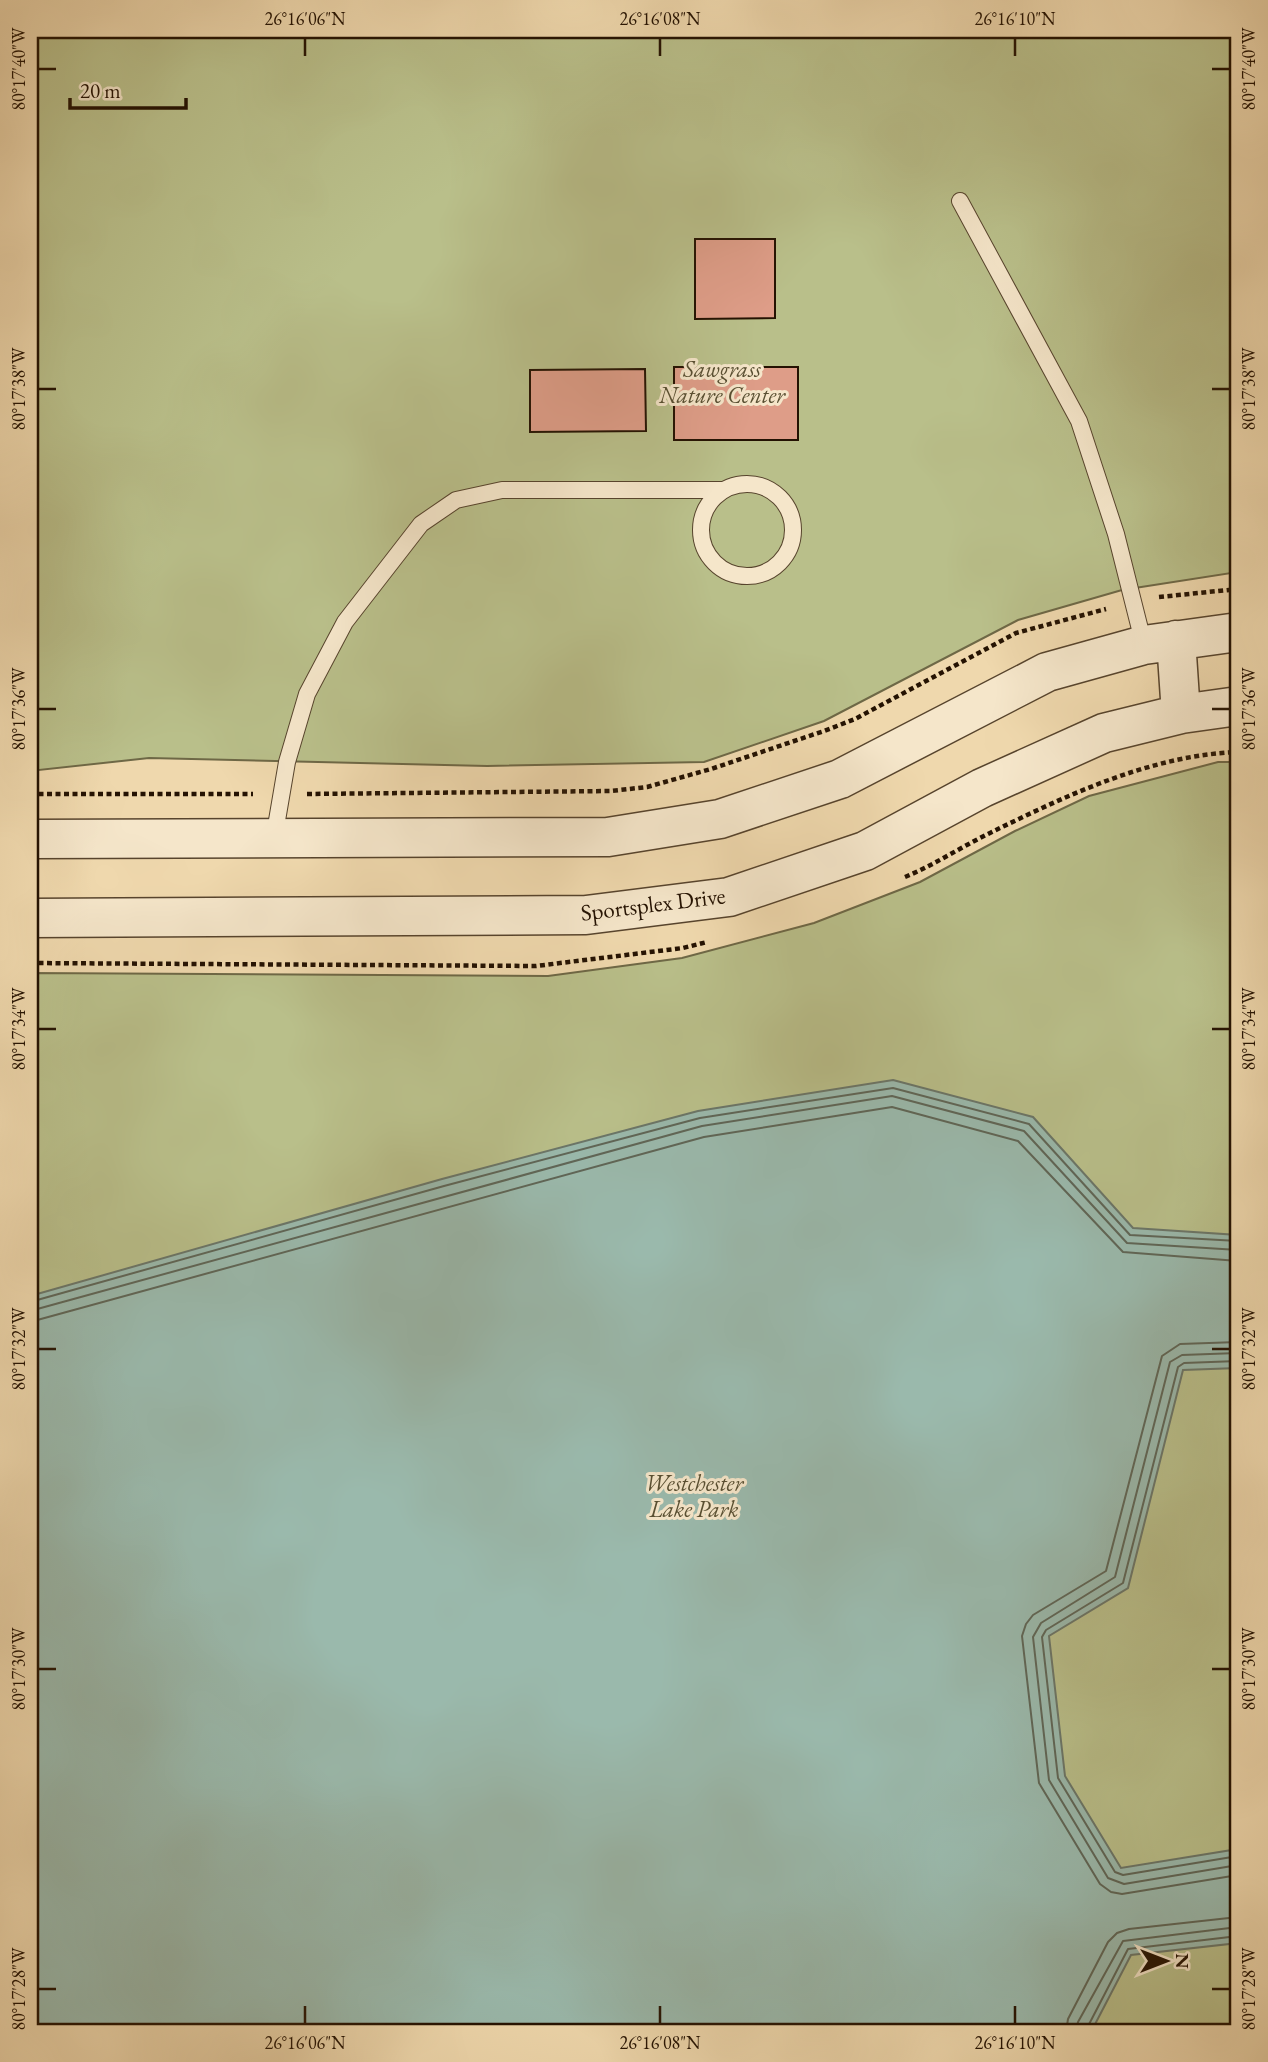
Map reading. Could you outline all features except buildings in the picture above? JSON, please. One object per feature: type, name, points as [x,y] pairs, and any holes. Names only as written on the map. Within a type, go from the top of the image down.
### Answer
[{"type":"street","points":[[30,839],[608,837],[720,819],[840,779],[1047,672],[1160,643],[1238,632]]},
{"type":"street","points":[[1160,643],[1181,714]]},
{"type":"street","name":"Sportsplex Drive","points":[[30,918],[586,915],[729,897],[865,850],[982,788],[1104,733],[1181,714],[1238,706]]},
{"type":"lane","points":[[960,201],[1079,421],[1116,534],[1132,602],[1160,643]]},
{"type":"lane","points":[[274,838],[287,762],[307,694],[345,622],[421,524],[456,500],[502,491],[722,491],[736,484],[766,486],[789,507],[794,522],[794,537],[789,552],[768,572],[737,576],[723,570],[711,560],[700,531],[710,501],[722,491]]},
{"type":"path","points":[[30,794],[282,795],[611,791],[647,787],[711,769],[835,727],[1016,633],[1132,602],[1175,594],[1238,589]]},
{"type":"green space","name":"Sawgrass Nature Center","points":[[30,30],[1238,30],[1238,572],[1122,590],[1018,620],[824,721],[704,762],[487,766],[149,758],[30,771]]},
{"type":"green space","name":"Westchester Lake Park","points":[[1218,762],[1238,762],[1238,2032],[30,2032],[30,973],[548,976],[682,958],[814,923],[920,882],[1015,831],[1089,796]]},
{"type":"water","name":"Westchester Lake Park","points":[[893,1080],[1033,1117],[1133,1228],[1238,1235],[1238,1368],[1183,1370],[1128,1588],[1049,1636],[1065,1776],[1121,1868],[1238,1849],[1238,1943],[1131,1955],[1091,2032],[30,2032],[30,1296],[442,1179],[698,1111]]}]
